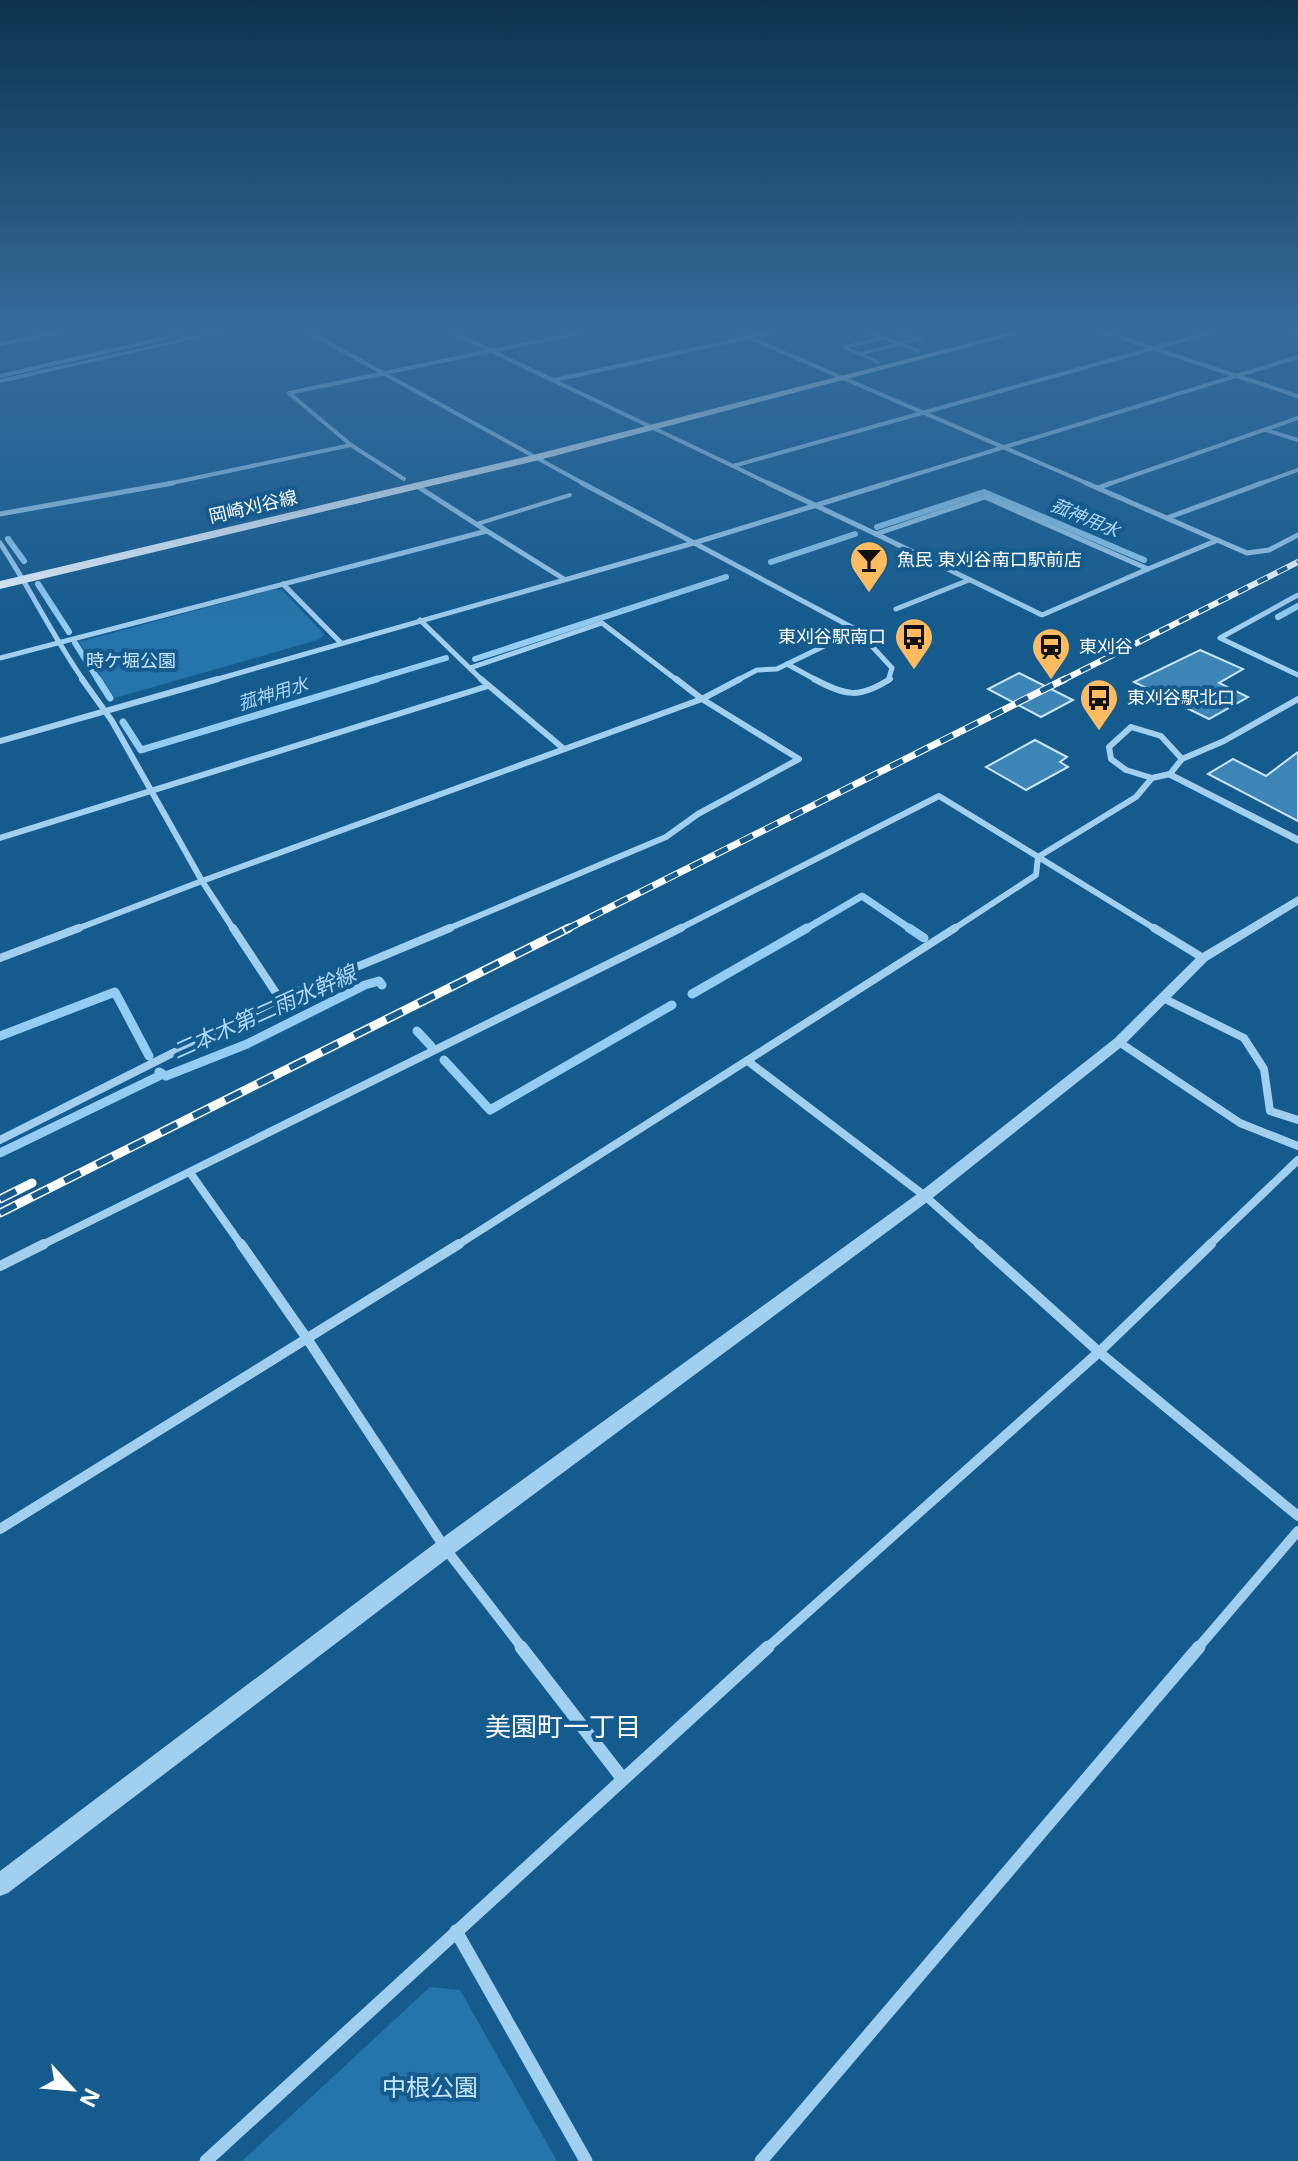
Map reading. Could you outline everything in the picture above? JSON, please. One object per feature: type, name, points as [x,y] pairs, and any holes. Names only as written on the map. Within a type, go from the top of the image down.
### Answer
[{"type":"main road","name":"岡崎刈谷線","points":[[0,585],[21,575],[599,432]]},
{"type":"main road","name":"岡崎刈谷線","points":[[0,575],[21,575],[417,486],[637,432]]},
{"type":"street","points":[[335,432],[404,479]]},
{"type":"street","points":[[488,432],[857,630],[892,668],[890,680],[860,694],[840,693],[787,664]]},
{"type":"street","points":[[660,432],[1042,615],[1218,540]]},
{"type":"street","points":[[733,466],[857,432]]},
{"type":"street","points":[[968,432],[1247,553],[1269,550],[1298,535]]},
{"type":"street","points":[[0,741],[697,542],[1056,432]]},
{"type":"street","points":[[1097,488],[1261,432]]},
{"type":"street","points":[[1272,432],[1298,440]]},
{"type":"street","points":[[0,514],[186,481],[351,445]]},
{"type":"street","points":[[1167,518],[1298,470]]},
{"type":"street","points":[[417,486],[564,579]]},
{"type":"street","points":[[874,535],[985,497],[1148,569]]},
{"type":"street","points":[[0,658],[487,531]]},
{"type":"street","points":[[0,543],[58,644],[105,712],[202,881],[280,999]]},
{"type":"street","points":[[896,609],[969,580]]},
{"type":"street","points":[[283,584],[341,643]]},
{"type":"street","points":[[1298,595],[1220,638],[1298,675]]},
{"type":"street","points":[[420,620],[488,686],[564,749]]},
{"type":"street","points":[[0,1140],[280,999],[666,837],[698,814],[799,759],[702,699],[602,623],[470,668]]},
{"type":"street","points":[[0,958],[702,699],[757,670],[777,669],[857,630]]},
{"type":"street","points":[[0,838],[488,686]]},
{"type":"street","points":[[1182,759],[1164,733],[1148,727],[1131,727],[1109,747],[1111,759],[1126,770],[1152,778],[1170,774],[1182,759],[1224,741],[1298,699]]},
{"type":"street","points":[[1170,774],[1298,841]]},
{"type":"street","points":[[1038,857],[1136,797],[1152,778]]},
{"type":"street","points":[[0,1266],[191,1174],[939,796],[1203,958]]},
{"type":"street","points":[[0,1529],[308,1340],[749,1062],[1036,875],[1038,857]]},
{"type":"street","points":[[0,1885],[445,1548],[925,1196],[1119,1042],[1203,958],[1298,900]]},
{"type":"street","points":[[1163,998],[1244,1038],[1264,1069],[1270,1111],[1298,1120]]},
{"type":"street","points":[[1119,1042],[1240,1123],[1298,1146]]},
{"type":"street","points":[[749,1062],[925,1196],[1099,1352],[1298,1516]]},
{"type":"street","points":[[206,2161],[622,1778],[1099,1352],[1298,1160]]},
{"type":"street","points":[[191,1174],[308,1340],[445,1548],[622,1778]]},
{"type":"street","points":[[761,2161],[1298,1531]]},
{"type":"street","points":[[456,1931],[586,2161]]},
{"type":"lane","points":[[477,524],[570,495]]},
{"type":"green space","name":"時ケ堀公園","points":[[275,589],[283,591],[325,635],[318,640],[115,698],[79,642]]},
{"type":"green space","name":"中根公園","points":[[430,1987],[460,1990],[557,2161],[242,2161]]},
{"type":"building","points":[[1200,650],[1243,669],[1219,683],[1248,697],[1209,719],[1134,682]]},
{"type":"building","points":[[1019,673],[1073,700],[1041,717],[988,689]]},
{"type":"building","points":[[1035,740],[1067,757],[1060,762],[1068,767],[1026,790],[986,767]]},
{"type":"building","points":[[1298,752],[1298,821],[1208,774],[1233,759],[1266,776]]},
{"type":"waterway","name":"菰神用水","points":[[877,527],[984,492],[1144,560]]},
{"type":"waterway","name":"菰神用水","points":[[771,562],[855,534]]},
{"type":"waterway","name":"菰神用水","points":[[8,539],[24,561]]},
{"type":"waterway","name":"菰神用水","points":[[475,659],[726,577]]},
{"type":"waterway","name":"菰神用水","points":[[38,584],[69,632]]},
{"type":"waterway","name":"菰神用水","points":[[1278,617],[1298,606]]},
{"type":"waterway","name":"菰神用水","points":[[75,643],[99,681]]},
{"type":"waterway","name":"菰神用水","points":[[370,681],[446,658]]},
{"type":"waterway","name":"菰神用水","points":[[98,679],[110,698]]},
{"type":"waterway","name":"菰神用水","points":[[123,722],[141,750],[377,679]]},
{"type":"waterway","name":"二本木第二雨水幹線","points":[[804,930],[862,896],[912,930]]},
{"type":"waterway","name":"二本木第二雨水幹線","points":[[692,994],[807,928]]},
{"type":"waterway","name":"二本木第二雨水幹線","points":[[912,930],[924,938]]},
{"type":"waterway","name":"二本木第二雨水幹線","points":[[159,1072],[166,1076],[247,1044],[365,985],[379,981],[382,985]]},
{"type":"waterway","name":"二本木第二雨水幹線","points":[[0,1036],[115,992],[149,1056]]},
{"type":"waterway","name":"二本木第二雨水幹線","points":[[444,1060],[490,1110],[672,1005]]},
{"type":"waterway","name":"二本木第二雨水幹線","points":[[417,1031],[431,1046]]},
{"type":"waterway","points":[[0,1153],[161,1075]]},
{"type":"railway","points":[[1061,681],[1298,562]]},
{"type":"railway","points":[[565,930],[1065,679]]},
{"type":"railway","points":[[0,1213],[569,928]]},
{"type":"railway","points":[[0,1199],[32,1183]]},
{"type":"place","name":"魚民 東刈谷南口駅前店","points":[[869,594]]},
{"type":"place","name":"東刈谷駅南口","points":[[914,671]]},
{"type":"place","name":"東刈谷","points":[[1051,681]]},
{"type":"place","name":"東刈谷駅北口","points":[[1099,732]]},
{"type":"district","name":"美園町一丁目","points":[[563,1727]]}]
